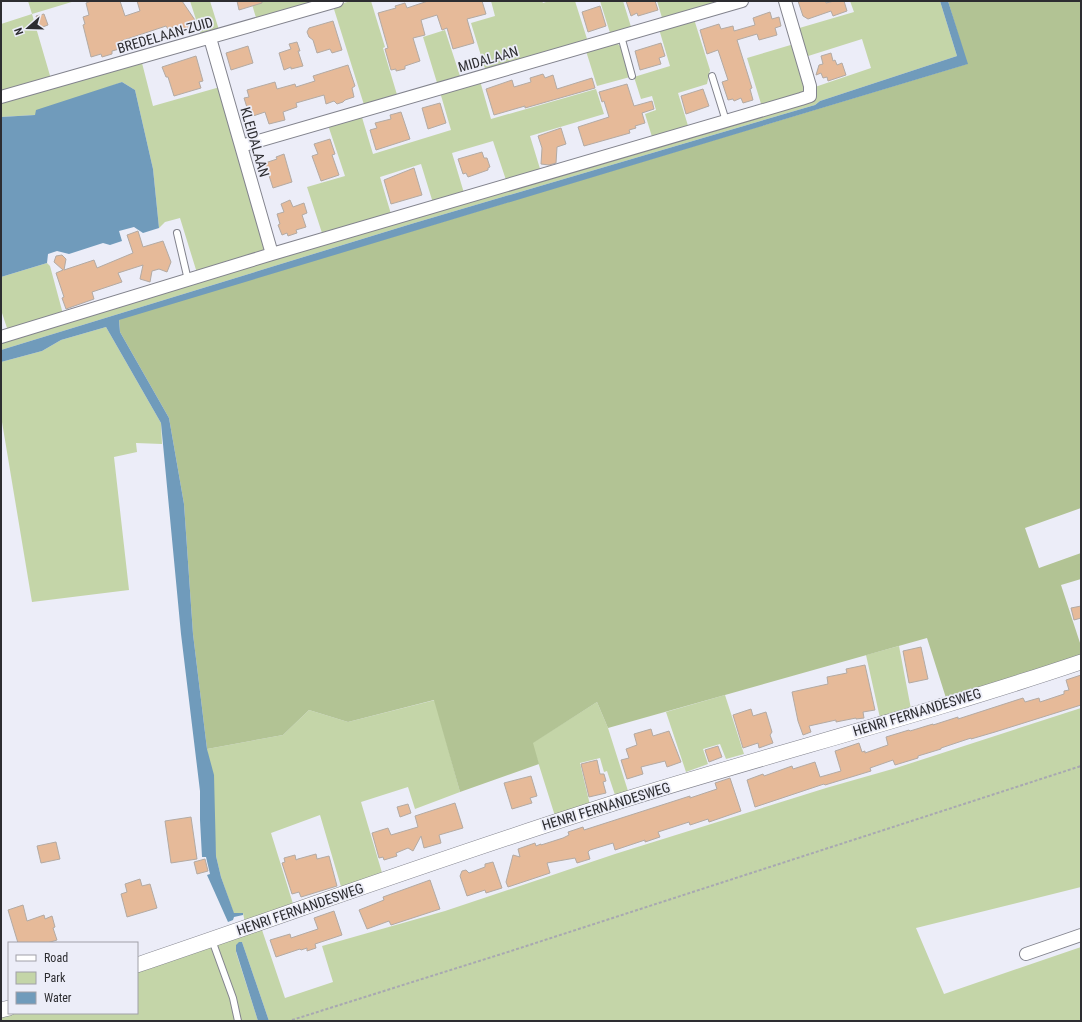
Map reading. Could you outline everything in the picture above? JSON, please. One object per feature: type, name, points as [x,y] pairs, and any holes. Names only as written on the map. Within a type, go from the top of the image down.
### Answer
[{"type":"street","name":"BREDELAAN-ZUID","points":[[1,97],[337,1]]},
{"type":"street","name":"MIDALAAN","points":[[241,146],[742,1]]},
{"type":"street","points":[[1,337],[272,254],[801,100],[810,96],[810,86],[785,1]]},
{"type":"street","name":"KLEIDALAAN","points":[[210,38],[272,254]]},
{"type":"street","name":"HENRI FERNANDESWEG","points":[[138,965],[521,832],[1081,662]]},
{"type":"street","points":[[1026,954],[1081,936]]},
{"type":"lane","points":[[621,36],[632,76]]},
{"type":"lane","points":[[712,76],[726,122]]},
{"type":"lane","points":[[177,234],[188,280]]},
{"type":"lane","points":[[212,940],[233,998],[238,1021]]},
{"type":"path","points":[[292,1020],[536,943],[1081,766]]},
{"type":"green space","points":[[28,1],[75,1],[32,14]]},
{"type":"green space","points":[[190,1],[210,1],[219,30],[201,35]]},
{"type":"green space","points":[[251,1],[327,1],[257,21]]},
{"type":"green space","points":[[351,1],[371,1],[398,98],[365,108],[333,6]]},
{"type":"green space","points":[[491,1],[542,1],[543,3],[549,1],[575,1],[588,42],[486,72],[471,23],[495,16]]},
{"type":"green space","points":[[600,1],[623,1],[632,30],[611,36]]},
{"type":"green space","points":[[657,1],[728,1],[663,21]]},
{"type":"green space","points":[[850,1],[940,1],[957,56],[820,101],[815,105],[411,224],[1,350],[1,341],[815,97],[817,91],[815,87],[871,68],[862,39],[805,57],[796,29],[854,12]]},
{"type":"green space","points":[[948,1],[1081,1],[1081,508],[1025,528],[1039,568],[1081,553],[1081,579],[1061,585],[1081,646],[1081,656],[946,698],[927,638],[608,728],[597,702],[533,743],[539,764],[460,792],[434,700],[348,722],[309,710],[283,735],[207,749],[193,634],[184,504],[169,418],[120,332],[119,319],[967,64]]},
{"type":"green space","points":[[32,14],[51,79],[1,93],[1,24]]},
{"type":"green space","points":[[694,19],[710,70],[707,84],[678,93],[689,129],[653,140],[645,114],[656,110],[652,96],[641,99],[634,77],[670,66],[659,29]]},
{"type":"green space","points":[[445,30],[461,79],[438,86],[423,37]]},
{"type":"green space","points":[[617,43],[620,46],[630,77],[597,86],[586,51]]},
{"type":"green space","points":[[794,44],[806,83],[805,92],[762,107],[747,58]]},
{"type":"green space","points":[[142,63],[153,106],[220,87],[268,253],[197,273],[180,218],[165,222],[159,228],[153,169],[135,90],[122,82],[35,115],[1,117],[1,103]]},
{"type":"green space","points":[[480,81],[491,119],[596,89],[604,114],[530,136],[541,172],[507,183],[493,141],[452,153],[464,193],[433,203],[421,164],[380,177],[391,214],[322,233],[307,187],[345,176],[328,125],[361,114],[373,154],[451,130],[440,92]]},
{"type":"green space","points":[[47,263],[50,266],[63,314],[8,331],[1,310],[1,277]]},
{"type":"green space","points":[[106,327],[161,423],[162,444],[136,443],[137,452],[114,457],[129,590],[32,602],[1,416],[1,362],[42,351],[61,340]]},
{"type":"green space","points":[[899,646],[911,709],[880,718],[866,655]]},
{"type":"green space","points":[[725,695],[744,754],[726,759],[720,744],[703,749],[708,764],[686,772],[666,712]]},
{"type":"green space","points":[[435,700],[460,792],[415,809],[408,787],[361,802],[383,876],[342,890],[320,815],[271,833],[294,907],[245,923],[243,913],[234,914],[221,877],[216,856],[207,749],[283,735],[309,710],[348,722]]},
{"type":"green space","points":[[597,702],[608,728],[628,791],[615,795],[607,771],[604,772],[600,758],[580,763],[590,805],[555,816],[532,743]]},
{"type":"green space","points":[[1081,708],[1081,887],[916,928],[944,994],[1081,947],[1081,1021],[269,1021],[242,942],[236,952],[258,1021],[1,1021],[1,1015],[8,1013],[138,1014],[138,969],[261,927],[285,998],[333,982],[322,946],[445,911],[615,854],[826,788],[896,768]]},
{"type":"water","points":[[940,1],[948,1],[968,64],[119,320],[120,332],[169,418],[184,504],[193,634],[207,749],[214,775],[216,856],[221,877],[234,913],[243,913],[243,915],[234,917],[233,920],[228,922],[207,875],[210,874],[206,857],[202,857],[200,791],[181,634],[161,423],[106,327],[61,340],[42,351],[1,362],[1,350],[411,224],[815,105],[820,101],[957,56]]},
{"type":"water","points":[[122,82],[135,90],[153,169],[159,228],[143,233],[134,227],[119,231],[122,241],[110,245],[103,243],[69,254],[57,251],[48,254],[47,263],[1,277],[1,117],[35,115],[36,110]]},
{"type":"water","points":[[239,942],[242,942],[269,1021],[258,1021],[236,951],[236,945]]},
{"type":"building","points":[[91,1],[120,1],[125,16],[140,11],[137,1],[182,1],[197,23],[181,33],[179,29],[176,31],[173,27],[168,29],[166,26],[121,41],[123,48],[112,51],[112,54],[102,57],[101,54],[91,57],[83,25],[85,24],[83,17],[89,15],[86,3]]},
{"type":"building","points":[[237,1],[262,1],[262,3],[239,10]]},
{"type":"building","points":[[428,1],[482,1],[486,14],[467,19],[474,43],[453,49],[447,28],[442,30],[437,15],[421,20],[425,35],[413,38],[420,61],[405,66],[405,69],[396,71],[396,69],[391,70],[385,49],[388,48],[378,13],[396,8],[395,6],[405,3],[407,8]]},
{"type":"building","points":[[626,1],[655,1],[658,10],[638,16],[637,13],[631,16]]},
{"type":"building","points":[[798,1],[826,1],[826,3],[844,1],[847,11],[833,16],[831,11],[808,19],[803,16]]},
{"type":"building","points":[[600,6],[606,26],[588,32],[582,12]]},
{"type":"building","points":[[770,12],[772,19],[779,17],[781,26],[775,28],[777,35],[759,40],[757,34],[737,40],[752,88],[750,89],[753,100],[743,103],[741,98],[734,101],[733,99],[728,100],[722,82],[728,80],[718,50],[707,54],[700,30],[719,24],[721,29],[733,26],[734,31],[755,25],[753,18]]},
{"type":"building","points":[[44,14],[48,25],[40,28],[36,16]]},
{"type":"building","points":[[333,21],[342,50],[332,53],[330,49],[317,53],[313,40],[309,37],[307,32],[309,28]]},
{"type":"building","points":[[297,42],[300,51],[298,51],[303,66],[291,69],[291,67],[284,70],[279,53],[291,49],[289,44]]},
{"type":"building","points":[[661,43],[665,56],[659,58],[661,64],[640,70],[635,51]]},
{"type":"building","points":[[248,46],[253,63],[231,70],[226,53]]},
{"type":"building","points":[[831,53],[833,61],[835,60],[837,65],[842,63],[846,75],[828,81],[827,77],[823,78],[821,73],[816,75],[819,65],[823,64],[821,56]]},
{"type":"building","points":[[196,56],[203,81],[199,82],[201,88],[174,96],[168,77],[166,77],[162,67]]},
{"type":"building","points":[[348,65],[355,86],[352,88],[354,97],[337,104],[334,101],[326,104],[324,95],[296,103],[297,107],[283,112],[285,120],[269,124],[265,112],[250,117],[244,98],[249,97],[247,90],[275,82],[277,89],[295,84],[296,87],[315,81],[313,76]]},
{"type":"building","points":[[543,74],[545,78],[553,75],[557,89],[592,78],[595,88],[525,108],[525,106],[494,115],[486,89],[512,80],[514,87],[531,82],[530,78]]},
{"type":"building","points":[[627,84],[634,106],[652,101],[654,109],[642,113],[645,123],[635,126],[636,128],[629,130],[630,133],[584,146],[578,127],[609,117],[604,101],[602,102],[599,92]]},
{"type":"building","points":[[703,89],[709,106],[686,114],[681,96]]},
{"type":"building","points":[[440,103],[446,123],[428,129],[422,108]]},
{"type":"building","points":[[401,112],[410,139],[376,150],[370,130],[377,128],[375,123],[391,119],[390,115]]},
{"type":"building","points":[[561,128],[566,144],[557,147],[556,163],[549,165],[541,164],[542,148],[538,136]]},
{"type":"building","points":[[330,139],[335,154],[332,155],[339,175],[321,181],[312,156],[318,154],[314,144]]},
{"type":"building","points":[[482,152],[484,158],[487,158],[490,167],[488,170],[468,177],[466,173],[463,174],[458,159]]},
{"type":"building","points":[[284,154],[292,182],[273,188],[265,163],[277,159],[276,157]]},
{"type":"building","points":[[414,168],[422,195],[391,204],[384,180]]},
{"type":"building","points":[[290,200],[293,207],[304,203],[307,213],[302,215],[306,227],[296,230],[297,233],[288,236],[287,233],[282,235],[278,225],[280,224],[277,214],[284,212],[281,204]]},
{"type":"building","points":[[138,231],[143,247],[163,241],[171,262],[167,272],[159,269],[152,271],[150,282],[140,279],[143,265],[118,273],[122,282],[92,292],[94,299],[66,309],[62,298],[64,297],[56,273],[63,270],[54,262],[56,256],[62,255],[66,259],[64,270],[94,260],[97,268],[133,253],[127,235]]},
{"type":"building","points":[[1081,606],[1081,618],[1074,620],[1071,608]]},
{"type":"building","points":[[921,647],[928,679],[909,683],[903,651]]},
{"type":"building","points":[[865,665],[875,710],[863,712],[864,718],[836,722],[836,720],[809,726],[811,732],[803,735],[798,721],[792,692],[828,684],[827,677],[847,673],[846,669]]},
{"type":"building","points":[[1081,675],[1081,705],[971,738],[895,765],[893,760],[870,768],[871,771],[825,785],[824,784],[755,807],[747,780],[763,774],[764,776],[792,766],[793,769],[815,762],[820,777],[841,771],[835,751],[859,743],[862,752],[865,751],[865,753],[888,745],[886,737],[909,730],[933,725],[958,717],[958,719],[1023,698],[1025,702],[1039,698],[1040,702],[1064,694],[1064,691],[1069,690],[1066,680]]},
{"type":"building","points":[[751,709],[753,716],[766,712],[772,732],[770,735],[773,743],[759,748],[758,743],[743,748],[733,715]]},
{"type":"building","points":[[651,729],[653,736],[669,731],[681,762],[667,767],[665,761],[641,767],[643,774],[627,779],[621,760],[629,758],[626,749],[637,745],[634,734]]},
{"type":"building","points":[[718,746],[722,757],[709,762],[705,750]]},
{"type":"building","points":[[597,760],[600,774],[604,774],[606,781],[603,782],[606,793],[589,797],[581,764]]},
{"type":"building","points":[[531,776],[537,796],[530,798],[532,803],[512,809],[504,783]]},
{"type":"building","points":[[730,778],[741,811],[709,822],[708,819],[690,825],[689,822],[658,832],[660,837],[645,842],[645,840],[615,850],[613,843],[590,850],[588,852],[590,859],[577,863],[575,858],[547,863],[550,873],[508,887],[506,882],[513,855],[520,857],[518,849],[535,843],[536,846],[541,845],[563,838],[569,835],[568,832],[583,827],[584,830],[690,796],[690,798],[717,789],[715,783]]},
{"type":"building","points":[[455,803],[463,828],[439,835],[441,843],[424,848],[421,836],[413,851],[408,848],[396,853],[397,856],[384,860],[383,857],[379,858],[372,833],[388,828],[391,835],[418,827],[415,816]]},
{"type":"building","points":[[408,804],[411,813],[400,817],[397,807]]},
{"type":"building","points":[[191,817],[197,859],[171,863],[165,821]]},
{"type":"building","points":[[56,842],[60,859],[41,863],[37,846]]},
{"type":"building","points":[[316,854],[317,859],[329,856],[337,886],[301,897],[299,892],[292,894],[282,863],[285,862],[284,858],[295,855],[296,860]]},
{"type":"building","points":[[205,859],[208,871],[197,874],[194,862]]},
{"type":"building","points":[[493,862],[502,888],[486,893],[485,890],[467,896],[460,876],[462,871],[466,870],[469,873],[485,867],[485,864]]},
{"type":"building","points":[[140,879],[142,886],[150,884],[157,908],[127,917],[121,894],[127,892],[125,884]]},
{"type":"building","points":[[430,880],[440,909],[391,925],[389,921],[367,929],[359,910],[384,900],[383,897]]},
{"type":"building","points":[[23,905],[27,921],[44,915],[45,919],[52,916],[55,927],[53,928],[57,940],[50,942],[18,942],[8,910]]},
{"type":"building","points":[[334,911],[342,935],[315,944],[316,948],[307,951],[307,948],[300,949],[276,957],[270,940],[290,934],[291,938],[318,929],[314,918]]}]
